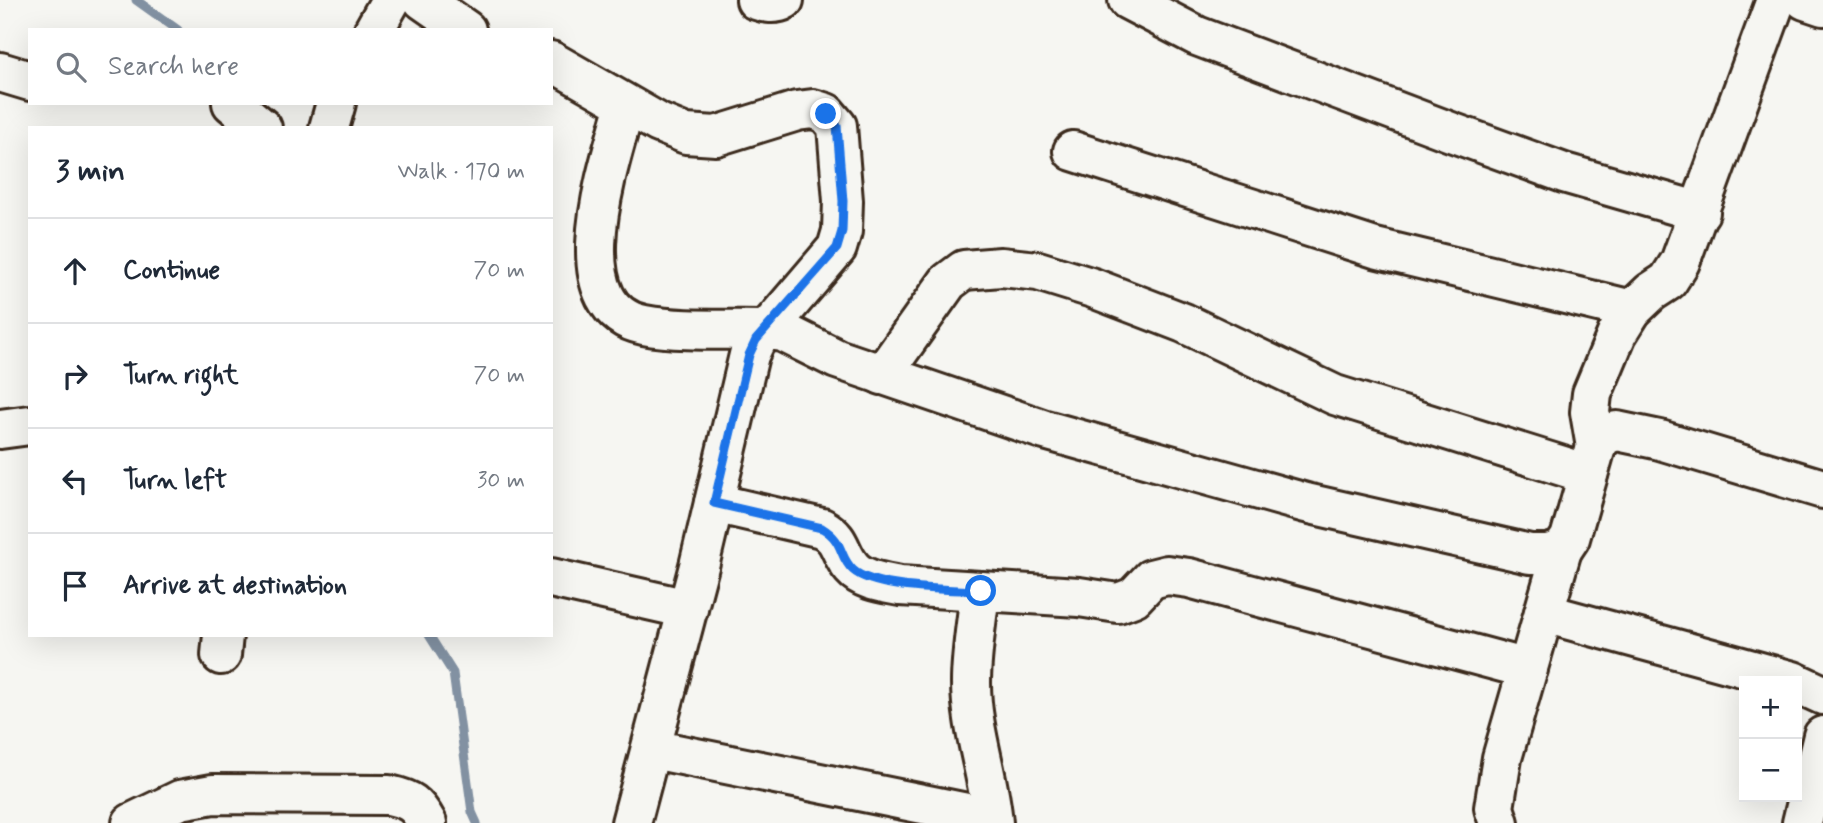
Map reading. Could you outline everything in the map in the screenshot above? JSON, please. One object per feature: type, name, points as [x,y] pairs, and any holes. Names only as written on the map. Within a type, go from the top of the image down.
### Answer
[{"type":"street","points":[[375,28],[391,0]]},
{"type":"street","points":[[423,0],[463,28]]},
{"type":"street","points":[[755,0],[784,0]]},
{"type":"street","points":[[1128,0],[1197,36],[1451,132],[1564,173],[1700,212]]},
{"type":"street","points":[[1592,460],[1592,394],[1617,334],[1632,310],[1668,281],[1680,262],[1776,0]]},
{"type":"street","points":[[1805,0],[1823,6]]},
{"type":"street","points":[[553,62],[659,123],[686,134],[716,136],[797,111],[813,109],[826,114],[837,126],[843,201],[842,231],[837,248],[756,340],[749,355],[688,609],[631,823]]},
{"type":"street","points":[[0,72],[28,80]]},
{"type":"street","points":[[626,104],[601,198],[596,243],[596,270],[604,296],[620,315],[642,324],[783,332],[837,359],[882,376],[1045,430],[1306,503],[1530,554],[1562,551]]},
{"type":"street","points":[[235,105],[260,126]]},
{"type":"street","points":[[329,126],[335,105]]},
{"type":"street","points":[[1073,151],[1376,248],[1632,310]]},
{"type":"street","points":[[882,376],[948,282],[964,270],[1001,267],[1038,271],[1093,288],[1184,323],[1335,395],[1592,460]]},
{"type":"street","points":[[0,429],[28,425]]},
{"type":"street","points":[[1499,823],[1494,808],[1497,781],[1562,551],[1570,538],[1592,460],[1604,435],[1617,431],[1660,440],[1823,489]]},
{"type":"street","points":[[714,503],[822,528],[834,536],[853,570],[875,581],[900,586],[1079,597],[1118,603],[1135,597],[1151,579],[1167,575],[1189,578],[1528,669]]},
{"type":"street","points":[[553,578],[688,609]]},
{"type":"street","points":[[652,748],[899,811],[993,821],[974,719],[971,683],[981,591]]},
{"type":"street","points":[[1544,613],[1773,676]]},
{"type":"street","points":[[1802,685],[1823,695]]},
{"type":"street","points":[[1802,823],[1823,736]]},
{"type":"street","points":[[132,823],[180,800],[213,794],[389,795],[408,800],[419,808],[426,823]]},
{"type":"waterway","points":[[136,0],[175,28]]},
{"type":"waterway","points":[[430,637],[453,673],[472,812],[477,823]]},
{"type":"route","points":[[826,114],[837,126],[843,201],[842,231],[837,248],[756,340],[749,355],[714,503],[822,528],[834,536],[853,570],[875,581],[900,586],[981,591]]}]
